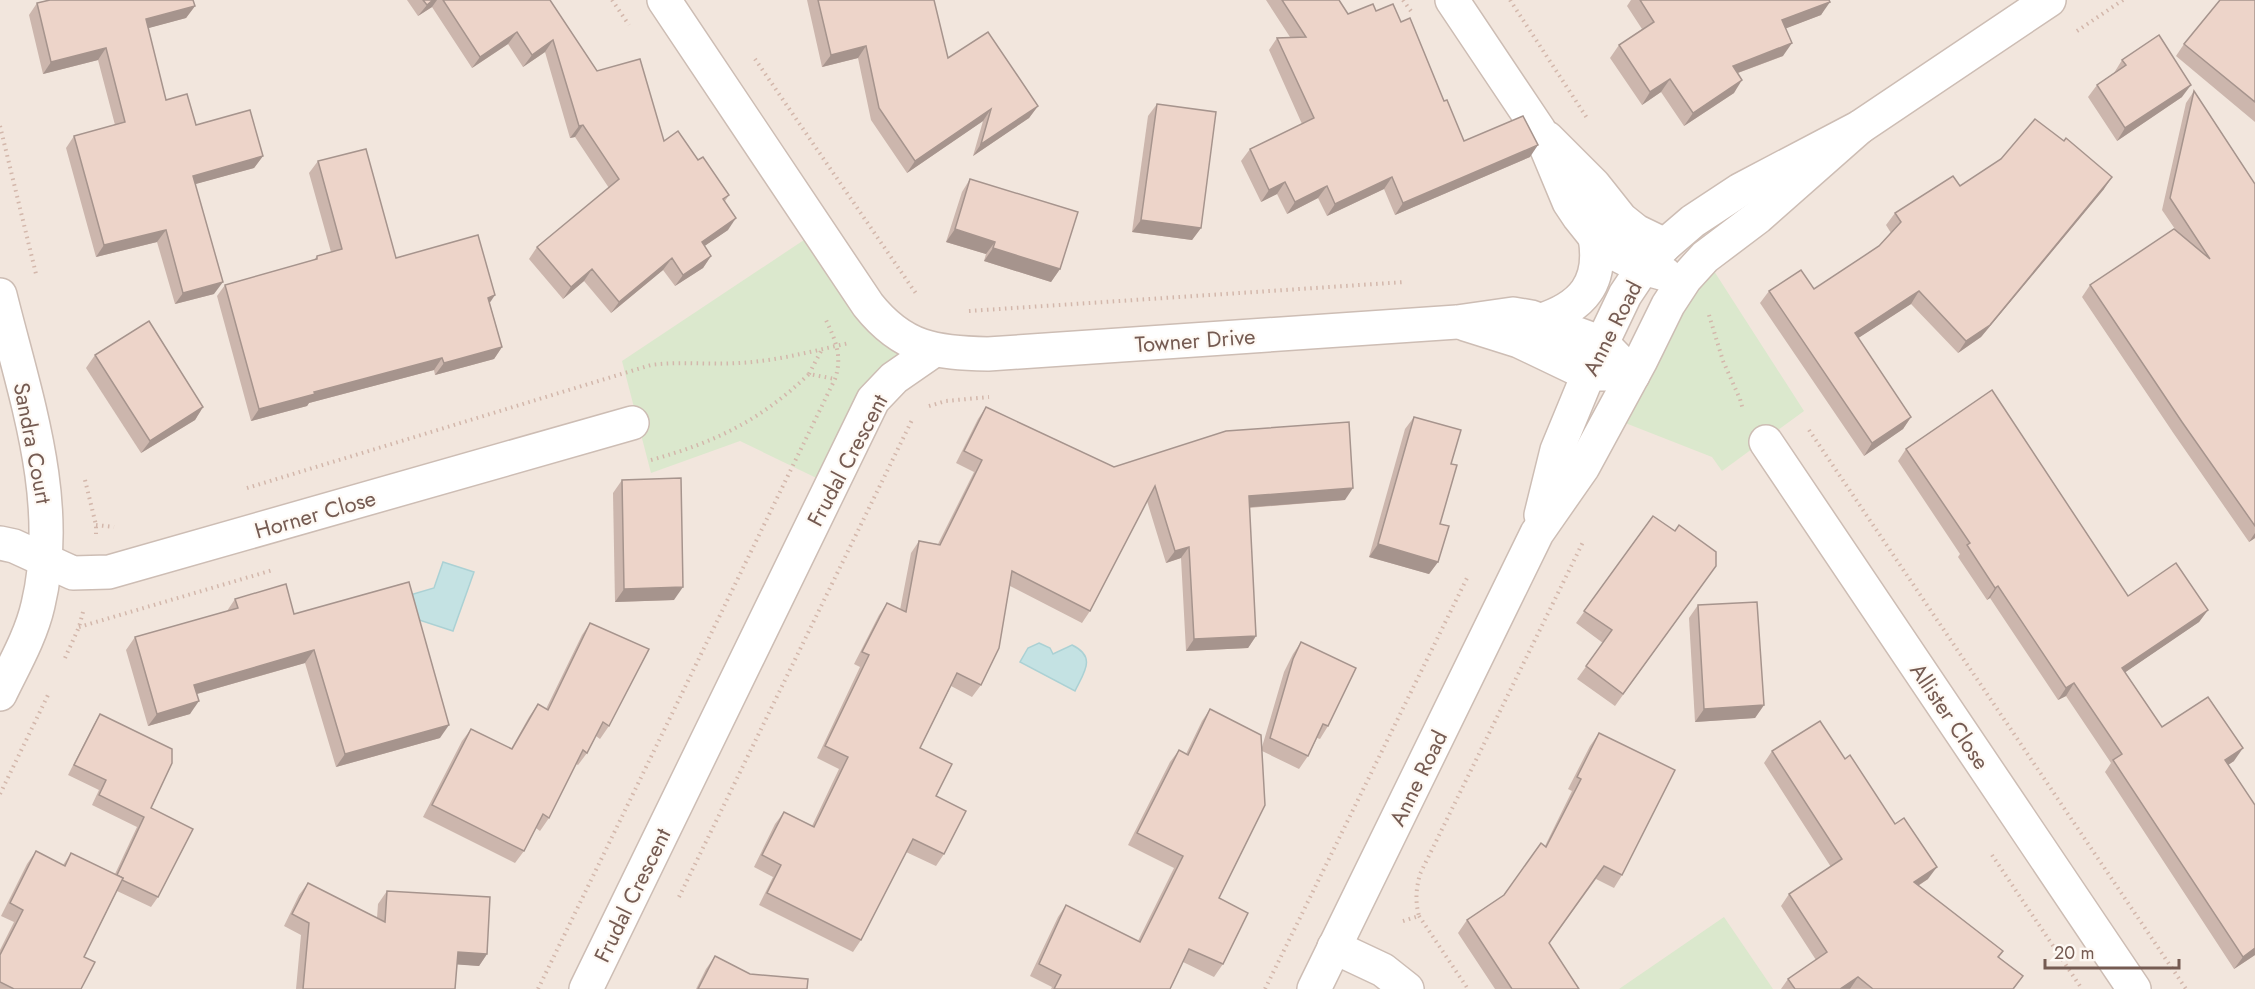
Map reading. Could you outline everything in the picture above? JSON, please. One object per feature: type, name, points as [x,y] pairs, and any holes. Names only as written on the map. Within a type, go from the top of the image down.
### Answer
[{"type":"street","points":[[664,0],[868,305],[890,330],[933,351]]},
{"type":"street","points":[[1452,0],[1539,130],[1569,202],[1595,237],[1614,253],[1654,256]]},
{"type":"street","name":"Anne Road","points":[[1537,533],[1557,450],[1588,374],[1625,295],[1654,256],[1693,221],[1740,190],[1860,127],[2049,0]]},
{"type":"street","name":"Anne Road","points":[[1314,989],[1537,533],[1583,467],[1668,305],[1685,279],[1705,256],[1758,217],[1860,127]]},
{"type":"street","points":[[1539,130],[1567,156],[1620,219],[1636,231],[1654,256],[1685,279]]},
{"type":"street","points":[[1539,321],[1561,313],[1576,304],[1586,292],[1598,266],[1595,237]]},
{"type":"street","name":"Sandra Court","points":[[0,295],[35,436],[46,507],[45,560],[38,606],[28,635],[0,694]]},
{"type":"street","name":"Towner Drive","points":[[933,351],[988,354],[1457,321],[1513,314],[1602,343]]},
{"type":"street","name":"Towner Drive","points":[[1457,321],[1519,340],[1588,374]]},
{"type":"street","points":[[1602,343],[1633,375]]},
{"type":"street","name":"Frudal Crescent","points":[[586,989],[873,400],[894,378],[933,351]]},
{"type":"street","points":[[1588,374],[1633,375]]},
{"type":"street","name":"Horner Close","points":[[0,543],[14,546],[74,573],[109,572],[632,423]]},
{"type":"street","name":"Allister Close","points":[[1766,442],[2134,989]]},
{"type":"street","points":[[1334,947],[1383,970],[1407,989]]},
{"type":"path","points":[[1510,0],[1594,128]]},
{"type":"path","points":[[2074,33],[2123,0]]},
{"type":"path","points":[[751,53],[921,302]]},
{"type":"path","points":[[961,311],[1411,282]]},
{"type":"path","points":[[809,374],[821,350]]},
{"type":"path","points":[[538,989],[835,379]]},
{"type":"path","points":[[922,409],[946,401],[991,397]]},
{"type":"path","points":[[675,904],[914,416],[908,412]]},
{"type":"path","points":[[1468,989],[1419,916],[1416,888],[1420,874],[1586,535]]},
{"type":"path","points":[[1265,989],[1470,572]]},
{"type":"path","points":[[1402,921],[1419,916]]},
{"type":"shaded area","points":[[0,0],[2255,0],[2255,989],[0,989]]},
{"type":"green space","points":[[819,230],[912,342],[831,485],[740,441],[651,473],[622,361]]},
{"type":"green space","points":[[1705,257],[1804,411],[1722,471],[1712,457],[1610,417]]},
{"type":"green space","points":[[1724,917],[1773,989],[1619,989]]},
{"type":"water","points":[[443,562],[474,572],[453,631],[416,619],[410,595],[434,588]]},
{"type":"water","points":[[1039,643],[1050,648],[1053,654],[1072,645],[1084,655],[1085,671],[1075,691],[1020,662],[1028,648]]},
{"type":"building","points":[[50,0],[193,0],[195,6],[146,19],[166,100],[187,94],[196,125],[250,110],[263,156],[193,176],[223,282],[183,293],[166,230],[104,245],[74,136],[125,122],[106,48],[51,62],[37,3]]},
{"type":"building","points":[[423,0],[433,0],[427,5]]},
{"type":"building","points":[[443,0],[550,0],[597,71],[640,59],[664,141],[678,131],[698,160],[703,157],[729,195],[723,199],[736,218],[702,242],[711,256],[683,275],[672,258],[619,302],[592,269],[571,287],[537,247],[619,179],[583,125],[579,126],[553,40],[532,55],[517,32],[480,57]]},
{"type":"building","points":[[818,0],[934,0],[948,58],[988,32],[1038,106],[981,144],[991,109],[915,161],[879,108],[866,46],[831,55]]},
{"type":"building","points":[[1282,0],[1339,0],[1348,14],[1373,4],[1376,11],[1393,4],[1401,22],[1410,18],[1444,101],[1447,100],[1464,141],[1523,116],[1538,145],[1403,203],[1392,177],[1335,204],[1327,186],[1295,202],[1285,182],[1269,190],[1250,149],[1314,118],[1277,38],[1306,37]]},
{"type":"building","points":[[1640,0],[1829,0],[1830,2],[1782,20],[1792,43],[1733,66],[1742,80],[1693,113],[1670,79],[1650,92],[1619,45],[1654,22]]},
{"type":"building","points":[[2220,0],[2255,0],[2255,102],[2184,44]]},
{"type":"building","points":[[2159,35],[2191,85],[2125,128],[2097,85],[2126,65],[2122,60]]},
{"type":"building","points":[[2194,91],[2255,184],[2255,526],[2090,285],[2174,229],[2210,259],[2170,198]]},
{"type":"building","points":[[1157,104],[1216,112],[1201,228],[1141,220]]},
{"type":"building","points":[[2035,119],[2064,141],[2066,138],[2112,177],[1990,325],[1966,341],[1919,291],[1855,333],[1911,417],[1872,443],[1769,291],[1801,270],[1814,289],[1879,246],[1901,222],[1895,213],[1953,176],[1960,186],[2001,159]]},
{"type":"building","points":[[366,149],[396,258],[478,235],[495,295],[488,298],[502,347],[444,363],[442,358],[259,409],[225,285],[317,259],[317,256],[342,249],[318,161]]},
{"type":"building","points":[[970,179],[1078,212],[1060,269],[993,248],[995,242],[955,229]]},
{"type":"building","points":[[149,321],[203,407],[150,441],[95,355]]},
{"type":"building","points":[[1992,390],[2128,596],[2176,563],[2208,610],[2122,668],[2162,727],[2208,697],[2243,748],[2225,760],[2255,805],[2255,948],[2243,957],[2113,760],[2122,754],[2074,683],[2066,688],[1998,586],[1995,588],[1967,545],[1970,543],[1906,449]]},
{"type":"building","points":[[986,407],[1114,467],[1226,431],[1349,422],[1353,488],[1249,496],[1256,636],[1194,639],[1189,547],[1175,551],[1155,486],[1090,611],[1012,571],[999,648],[981,685],[957,673],[920,748],[952,764],[936,796],[966,811],[944,854],[913,839],[861,940],[767,893],[781,865],[762,855],[784,812],[814,827],[848,757],[825,746],[869,655],[862,652],[887,603],[906,612],[919,541],[940,545],[982,460],[964,451]]},
{"type":"building","points":[[1414,417],[1461,430],[1451,464],[1457,465],[1440,524],[1449,526],[1438,562],[1378,544]]},
{"type":"building","points":[[681,478],[683,587],[624,589],[622,480]]},
{"type":"building","points":[[1653,516],[1675,531],[1679,525],[1716,552],[1716,566],[1623,694],[1586,666],[1612,630],[1584,611]]},
{"type":"building","points":[[409,582],[449,725],[345,754],[314,650],[194,685],[199,701],[157,714],[135,637],[238,608],[235,599],[286,584],[294,614]]},
{"type":"building","points":[[1757,602],[1764,705],[1704,709],[1698,605]]},
{"type":"building","points":[[590,623],[649,649],[609,726],[603,722],[587,753],[583,750],[549,818],[543,814],[524,851],[432,805],[471,729],[512,749],[538,704],[548,710]]},
{"type":"building","points":[[1301,642],[1356,668],[1328,726],[1323,724],[1308,756],[1270,738],[1293,659]]},
{"type":"building","points":[[1210,709],[1261,735],[1265,805],[1219,898],[1248,913],[1223,964],[1189,949],[1170,989],[1054,989],[1061,975],[1039,964],[1066,905],[1140,942],[1183,856],[1137,833],[1179,750],[1188,755]]},
{"type":"building","points":[[100,714],[172,749],[172,763],[151,808],[193,829],[158,897],[122,880],[123,878],[117,875],[144,817],[99,795],[106,780],[74,765]]},
{"type":"building","points":[[1820,721],[1845,759],[1850,755],[1895,824],[1904,818],[1937,867],[1914,882],[2003,951],[1998,957],[2023,976],[2013,989],[1873,989],[1858,977],[1840,989],[1795,989],[1788,979],[1827,952],[1789,894],[1842,859],[1772,751]]},
{"type":"building","points":[[1599,733],[1675,770],[1622,875],[1604,866],[1549,943],[1579,989],[1512,989],[1467,920],[1504,895],[1541,843],[1546,847],[1581,779],[1577,777]]},
{"type":"building","points":[[36,851],[65,866],[71,853],[123,878],[84,957],[95,962],[81,989],[14,989],[0,982],[0,955],[23,910],[10,903]]},
{"type":"building","points":[[308,883],[385,922],[387,891],[490,897],[487,954],[458,952],[455,989],[303,989],[309,923],[292,914]]},
{"type":"building","points":[[715,956],[750,974],[808,979],[807,989],[698,989]]}]
